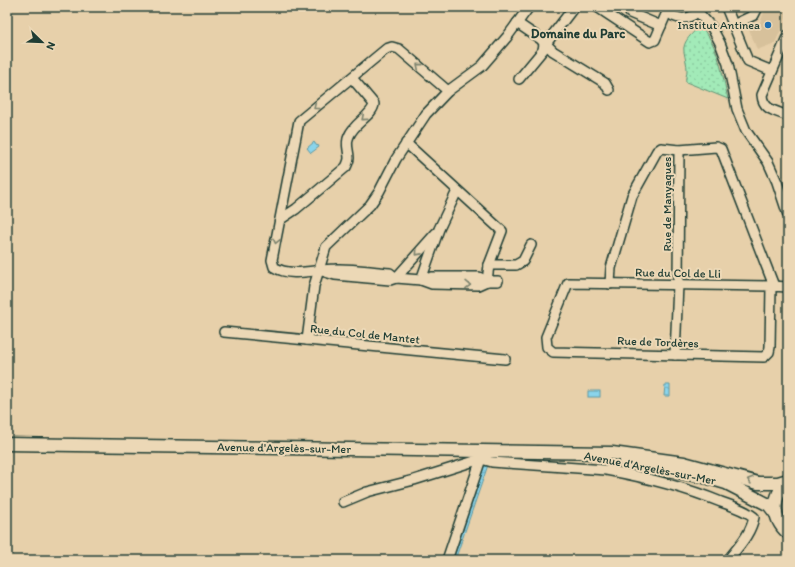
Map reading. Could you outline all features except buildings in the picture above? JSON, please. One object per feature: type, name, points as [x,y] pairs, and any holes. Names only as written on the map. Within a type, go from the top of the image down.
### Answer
[{"type":"main road","name":"Avenue d'Argelès-sur-Mer","points":[[7,444],[484,455],[612,453],[704,467],[758,483],[788,481]]},
{"type":"main road","name":"Avenue d'Argelès-sur-Mer","points":[[561,453],[627,462],[726,483],[769,504],[776,514],[778,522],[788,533]]},
{"type":"main road","points":[[776,514],[775,504],[777,495],[788,481]]},
{"type":"street","points":[[307,340],[314,286],[326,247],[370,205],[379,192],[396,159],[426,114],[448,91],[482,66],[529,7]]},
{"type":"street","points":[[542,40],[548,41],[574,7]]},
{"type":"street","points":[[597,7],[650,42],[655,40],[666,9],[673,16],[679,18],[693,16],[700,9],[720,43],[728,64],[737,109],[746,131],[768,162],[777,182],[788,215]]},
{"type":"street","points":[[726,7],[748,61],[772,71]]},
{"type":"street","points":[[733,25],[754,15],[758,7]]},
{"type":"street","points":[[630,14],[661,26]]},
{"type":"street","points":[[517,23],[542,40],[553,51],[605,83],[609,90]]},
{"type":"street","points":[[788,35],[784,56],[772,71],[762,95],[763,102],[768,108],[788,116]]},
{"type":"street","points":[[519,79],[542,50],[544,44],[542,40]]},
{"type":"street","points":[[448,91],[399,49],[392,47],[386,49],[299,121],[272,260],[274,267],[280,270],[305,272],[319,270],[335,275],[390,280],[396,278],[421,280],[432,284],[478,285],[487,281],[498,281]]},
{"type":"street","points":[[281,219],[296,209],[346,167],[349,159],[346,148],[348,137],[355,126],[374,108],[374,104],[352,78]]},
{"type":"street","points":[[406,143],[502,231],[489,265],[487,281]]},
{"type":"street","points":[[610,284],[611,268],[632,196],[657,152],[661,148],[679,150],[716,147],[721,149],[772,286]]},
{"type":"street","name":"Rue de Manyaques","points":[[676,355],[679,150]]},
{"type":"street","points":[[421,280],[439,229],[457,191]]},
{"type":"street","points":[[396,278],[439,229]]},
{"type":"street","points":[[489,265],[516,265],[523,261],[531,245]]},
{"type":"street","name":"Rue du Col de Lli","points":[[568,283],[788,287]]},
{"type":"street","name":"Rue de Tordères","points":[[568,283],[546,337],[547,347],[553,352],[764,357],[769,352],[770,347],[772,286]]},
{"type":"street","name":"Rue du Col de Mantet","points":[[224,332],[505,359]]},
{"type":"street","points":[[343,502],[367,492],[414,480],[484,455]]},
{"type":"street","points":[[447,560],[484,455]]},
{"type":"street","points":[[484,455],[492,462],[606,470],[620,473],[678,486],[748,513],[754,517],[753,526],[728,560]]},
{"type":"shaded area","points":[[766,7],[788,7],[788,14],[775,43],[757,50],[749,29],[759,25]]},
{"type":"green space","points":[[700,26],[712,42],[716,51],[722,70],[728,99],[686,82],[687,70],[684,52],[685,44]]},
{"type":"water","points":[[314,142],[319,147],[311,153],[307,148]]},
{"type":"water","points":[[665,385],[670,385],[670,396],[664,396]]},
{"type":"water","points":[[588,391],[600,391],[600,397],[588,397]]},
{"type":"water","points":[[495,456],[488,465],[455,560],[453,560],[485,463]]},
{"type":"place","name":"Institut Antinea","points":[[768,25]]},
{"type":"district","name":"Domaine du Parc","points":[[578,33]]}]
